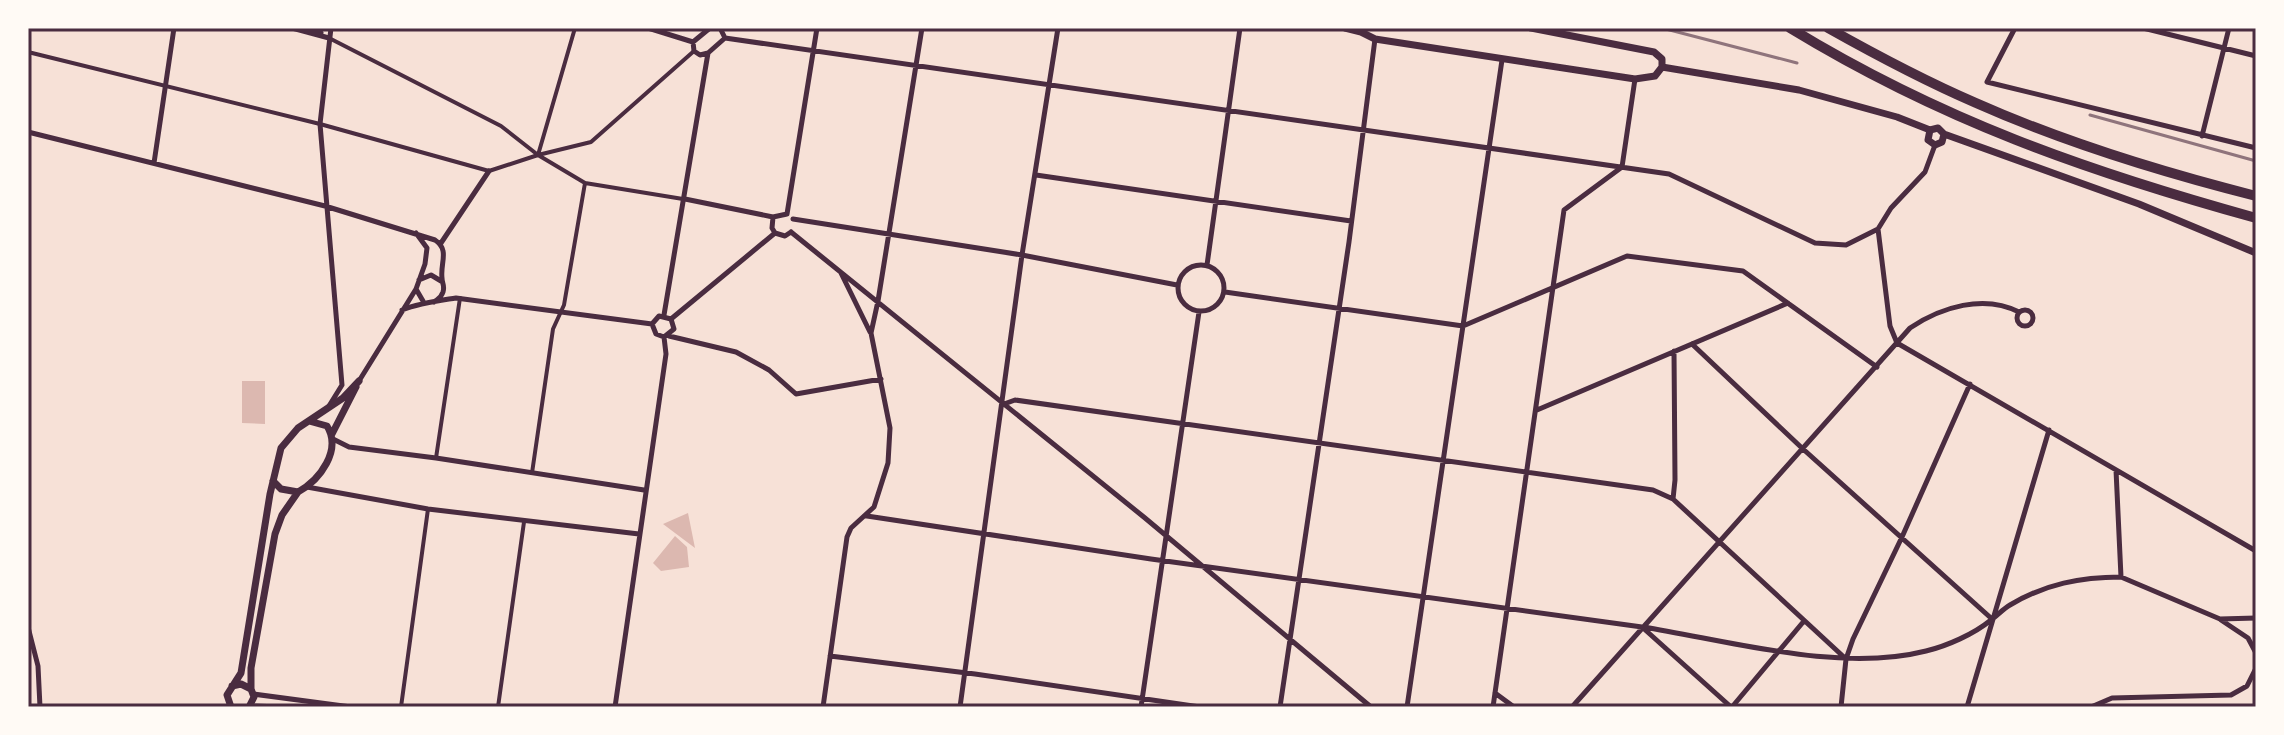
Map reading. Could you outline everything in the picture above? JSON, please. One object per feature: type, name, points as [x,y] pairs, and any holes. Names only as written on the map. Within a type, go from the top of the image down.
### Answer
[{"type":"highway","points":[[1790,28],[1890,85],[1996,134],[2094,170],[2256,218]]},
{"type":"highway","points":[[1828,28],[1899,67],[2020,122],[2130,161],[2256,196]]},
{"type":"street","points":[[154,163],[174,28]]},
{"type":"street","points":[[292,28],[329,38]]},
{"type":"street","points":[[311,28],[501,126],[538,155],[585,183],[773,217],[787,214]]},
{"type":"street","points":[[325,409],[342,385],[320,124],[331,28]]},
{"type":"street","points":[[538,155],[575,28]]},
{"type":"street","points":[[648,28],[693,42]]},
{"type":"street","points":[[693,42],[710,28]]},
{"type":"street","points":[[720,28],[725,38]]},
{"type":"street","points":[[787,214],[817,28]]},
{"type":"street","points":[[871,333],[922,28]]},
{"type":"street","points":[[960,707],[1004,404],[1022,255],[1058,28]]},
{"type":"street","points":[[1207,265],[1240,28]]},
{"type":"street","points":[[1345,28],[1360,30],[1375,39],[1635,79],[1655,76],[1662,67],[1662,59],[1654,52],[1531,28]]},
{"type":"street","points":[[2015,28],[1987,82],[2256,148]]},
{"type":"street","points":[[2143,28],[2165,30],[2256,56]]},
{"type":"street","points":[[2202,136],[2229,28]]},
{"type":"street","points":[[693,42],[694,51],[700,55],[708,53],[725,38],[1669,174],[1815,243],[1846,245],[1878,229],[1891,208],[1925,172],[1935,145],[1942,142],[1944,134]]},
{"type":"street","points":[[1280,707],[1375,39]]},
{"type":"street","points":[[28,52],[320,124],[489,171],[591,142],[694,51]]},
{"type":"street","points":[[664,315],[708,53]]},
{"type":"street","points":[[1407,707],[1502,60]]},
{"type":"street","points":[[1662,67],[1799,90],[1897,117],[1930,130],[1938,128],[1944,134],[2139,204],[2256,253]]},
{"type":"street","points":[[1493,707],[1564,210],[1622,167],[1635,79]]},
{"type":"street","points":[[1930,130],[1928,140],[1935,145]]},
{"type":"street","points":[[28,132],[325,206],[416,232],[441,243],[445,252],[443,290],[434,302]]},
{"type":"street","points":[[441,243],[489,171]]},
{"type":"street","points":[[1036,175],[1351,221]]},
{"type":"street","points":[[532,473],[553,329],[561,313],[585,183]]},
{"type":"street","points":[[787,214],[793,219],[1022,255],[1177,285]]},
{"type":"street","points":[[773,217],[775,233],[785,236],[791,232],[793,219]]},
{"type":"street","points":[[1878,229],[1890,326],[1897,343],[2256,551]]},
{"type":"street","points":[[416,232],[427,248],[425,264],[416,286],[423,301]]},
{"type":"street","points":[[791,232],[1166,535],[1371,707]]},
{"type":"street","points":[[671,319],[775,233]]},
{"type":"street","points":[[1225,292],[1463,326],[1627,256],[1743,271],[1877,367]]},
{"type":"street","points":[[1207,265],[1221,273],[1225,292],[1219,304],[1199,312],[1179,296],[1177,285],[1181,274],[1192,266],[1207,265]]},
{"type":"street","points":[[823,707],[847,537],[856,523],[874,507],[888,463],[890,428],[871,333],[840,271]]},
{"type":"street","points":[[280,707],[250,706],[251,668],[275,534],[282,515],[298,492],[307,487],[324,468],[333,437],[359,381],[416,286],[423,276],[431,275],[442,282]]},
{"type":"street","points":[[443,290],[458,298]]},
{"type":"street","points":[[436,458],[458,298]]},
{"type":"street","points":[[402,310],[423,301],[458,298],[652,324]]},
{"type":"street","points":[[1536,411],[1788,303]]},
{"type":"street","points":[[1572,707],[1910,328],[1946,309],[1994,303],[2019,312]]},
{"type":"street","points":[[1141,707],[1199,312]]},
{"type":"street","points":[[615,707],[666,354],[666,336],[674,329],[671,319],[664,315]]},
{"type":"street","points":[[652,324],[664,315]]},
{"type":"street","points":[[652,324],[656,334],[736,352],[769,370],[796,394],[881,379]]},
{"type":"street","points":[[1692,344],[1992,619]]},
{"type":"street","points":[[1673,499],[1674,351]]},
{"type":"street","points":[[230,707],[226,697],[241,673],[281,448],[298,428],[343,398],[359,381]]},
{"type":"street","points":[[1841,707],[1846,659],[1970,384]]},
{"type":"street","points":[[1004,404],[1015,400],[1653,490],[1673,499],[1846,659]]},
{"type":"street","points":[[309,421],[327,426],[333,437],[349,447],[644,490]]},
{"type":"street","points":[[1967,707],[2049,430]]},
{"type":"street","points":[[2116,469],[2121,577]]},
{"type":"street","points":[[273,481],[281,489],[298,492]]},
{"type":"street","points":[[307,487],[428,509],[639,534]]},
{"type":"street","points":[[401,707],[428,509]]},
{"type":"street","points":[[867,516],[1846,659],[1894,657],[1928,651],[1971,632],[2014,602],[2071,580],[2121,577],[2220,619],[2248,638],[2256,653]]},
{"type":"street","points":[[498,707],[524,522]]},
{"type":"street","points":[[2220,619],[2256,618]]},
{"type":"street","points":[[1642,627],[1732,707],[1804,621]]},
{"type":"street","points":[[28,627],[38,666],[40,707]]},
{"type":"street","points":[[830,656],[1200,707]]},
{"type":"street","points":[[2091,707],[2112,698],[2231,695],[2247,686],[2256,668]]},
{"type":"street","points":[[231,687],[241,684],[252,691],[351,707]]},
{"type":"street","points":[[1495,693],[1514,707]]},
{"type":"shaded area","points":[[242,381],[265,381],[265,424],[242,423]]},
{"type":"shaded area","points":[[688,513],[695,548],[663,524]]},
{"type":"shaded area","points":[[675,536],[687,547],[689,567],[661,571],[653,563]]},
{"type":"railway","points":[[1662,28],[1797,63]]},
{"type":"railway","points":[[2090,115],[2256,161]]}]
